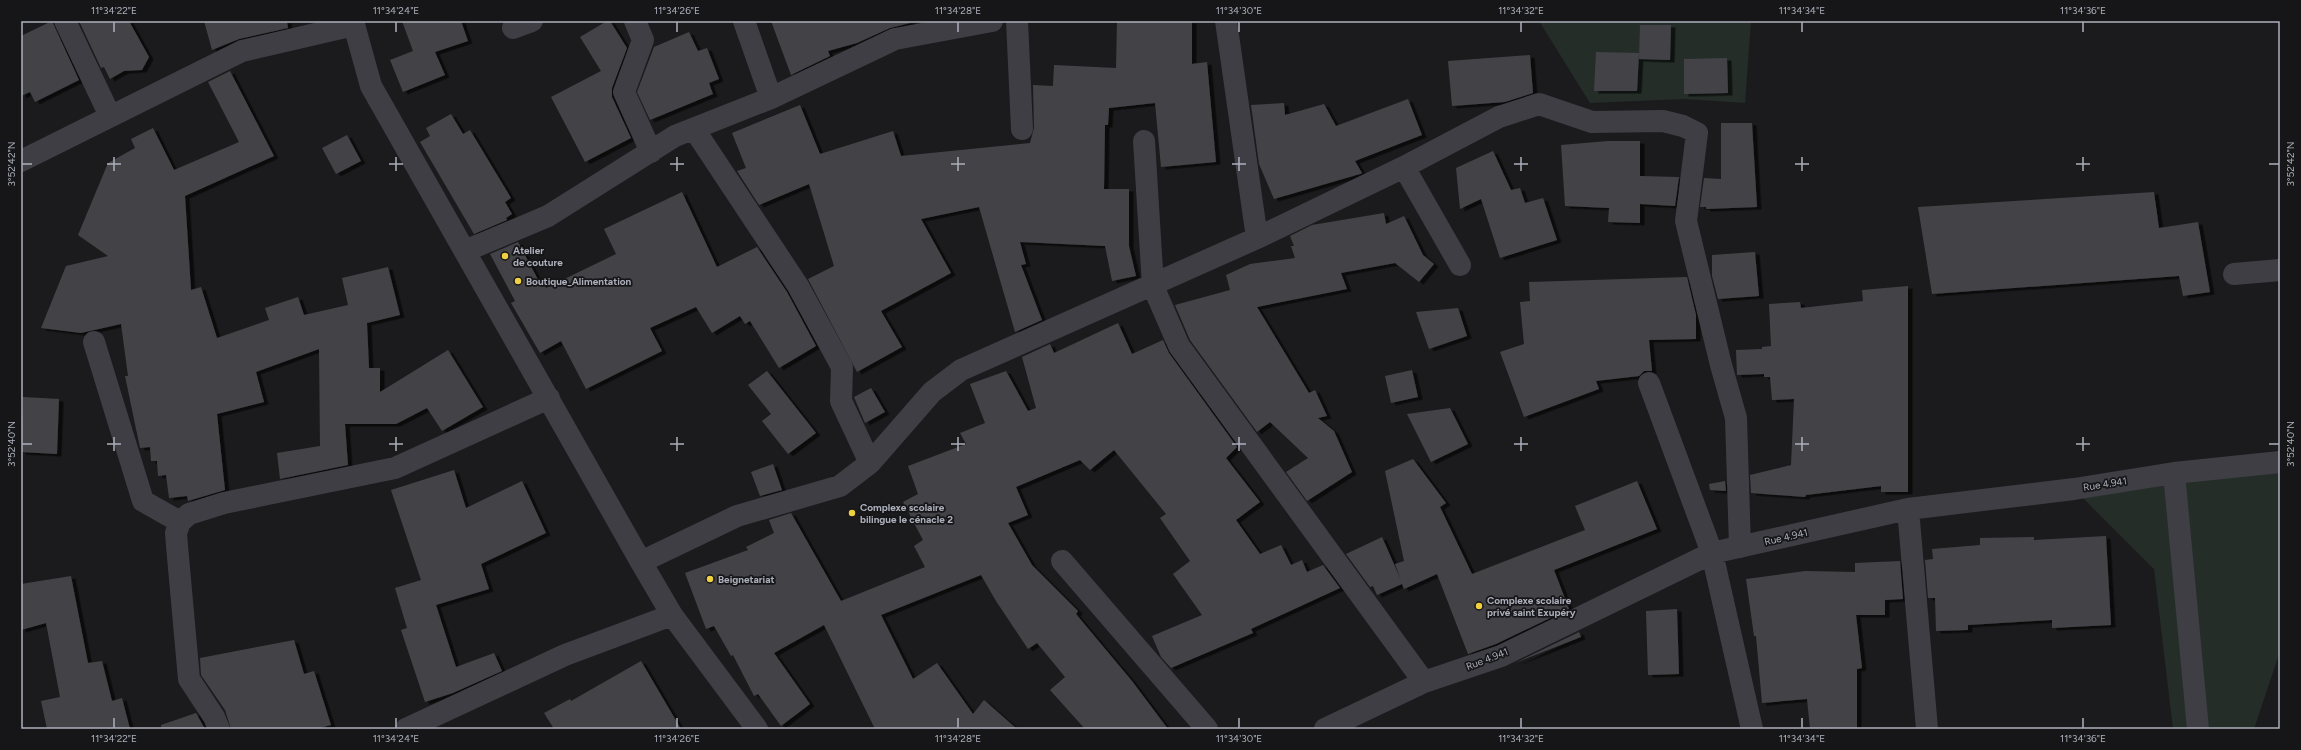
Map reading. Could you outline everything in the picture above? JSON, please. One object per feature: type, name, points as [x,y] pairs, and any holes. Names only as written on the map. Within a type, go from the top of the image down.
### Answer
[{"type":"street","points":[[65,21],[110,116]]},
{"type":"street","points":[[635,21],[643,40],[624,92],[651,152]]},
{"type":"street","points":[[744,21],[771,98]]},
{"type":"street","points":[[465,251],[548,216],[675,136],[771,98],[895,39],[992,21]]},
{"type":"street","points":[[1017,21],[1022,129]]},
{"type":"street","points":[[1226,21],[1257,238]]},
{"type":"street","points":[[21,161],[242,51],[353,23],[371,86],[549,398],[640,562],[672,615],[757,729]]},
{"type":"street","points":[[640,562],[737,516],[840,486],[870,463],[932,392],[961,370],[1153,286],[1257,238],[1404,167],[1499,117],[1539,104],[1592,122],[1663,121],[1683,126],[1697,133],[1686,221],[1721,365],[1736,418],[1740,547]]},
{"type":"street","points":[[694,129],[798,286],[842,367],[841,401],[870,463]]},
{"type":"street","points":[[1144,142],[1153,286],[1179,346],[1424,682]]},
{"type":"street","points":[[1404,167],[1460,265]]},
{"type":"street","points":[[2234,274],[2280,270]]},
{"type":"street","points":[[94,342],[143,501],[180,522]]},
{"type":"street","points":[[1649,383],[1712,553],[1752,729]]},
{"type":"street","points":[[219,729],[214,717],[189,679],[176,533],[180,522],[189,514],[224,503],[395,468],[549,398]]},
{"type":"street","name":"Rue 4.941","points":[[1326,729],[1424,682],[1501,656],[1712,553],[1908,509],[2074,489],[2174,473],[2280,462]]},
{"type":"street","points":[[2174,473],[2198,729]]},
{"type":"street","points":[[1908,509],[1927,729]]},
{"type":"street","points":[[1062,561],[1207,729]]},
{"type":"street","points":[[406,729],[565,655],[672,615]]},
{"type":"shaded area","points":[[1539,21],[1751,21],[1745,103],[1684,99],[1590,103]]},
{"type":"shaded area","points":[[2280,462],[2280,651],[2254,729],[2173,729],[2154,569],[2074,489]]},
{"type":"building","points":[[52,21],[79,80],[35,102],[30,92],[21,96],[21,36]]},
{"type":"building","points":[[79,21],[129,21],[149,57],[142,70],[124,71],[110,79],[104,67],[101,68]]},
{"type":"building","points":[[204,21],[287,21],[288,28],[239,39],[212,50]]},
{"type":"building","points":[[402,21],[461,21],[468,41],[435,52],[445,75],[403,92],[390,60],[413,51]]},
{"type":"building","points":[[607,21],[610,21],[627,48],[612,88],[612,97],[631,138],[585,162],[551,97],[601,71],[580,37]]},
{"type":"building","points":[[771,21],[910,21],[910,23],[890,28],[857,43],[828,51],[830,56],[791,75]]},
{"type":"building","points":[[1117,21],[1192,21],[1192,64],[1207,62],[1216,162],[1161,167],[1155,103],[1109,108],[1108,125],[1105,125],[1104,189],[1129,189],[1129,246],[1136,276],[1112,281],[1105,246],[1020,242],[1026,264],[1021,265],[1042,320],[1015,332],[979,207],[921,219],[951,273],[881,311],[902,347],[857,372],[808,279],[834,266],[809,184],[759,205],[737,171],[746,168],[732,133],[800,105],[820,154],[893,131],[901,156],[1030,143],[1034,128],[1033,85],[1053,86],[1054,65],[1116,68]]},
{"type":"building","points":[[1640,25],[1671,25],[1670,60],[1639,59]]},
{"type":"building","points":[[689,32],[698,51],[707,48],[719,79],[709,83],[713,94],[650,120],[637,92],[654,47]]},
{"type":"building","points":[[1596,52],[1639,53],[1637,91],[1594,91]]},
{"type":"building","points":[[1530,55],[1533,93],[1505,102],[1452,106],[1448,61]]},
{"type":"building","points":[[1727,58],[1728,93],[1684,94],[1684,59]]},
{"type":"building","points":[[230,71],[274,156],[185,196],[191,290],[201,287],[217,338],[269,320],[265,308],[298,297],[304,315],[348,305],[342,278],[388,267],[400,315],[367,323],[369,368],[380,368],[380,392],[448,350],[483,407],[442,431],[427,408],[396,424],[345,424],[348,465],[280,479],[277,453],[320,446],[319,349],[256,372],[264,402],[217,414],[225,490],[188,501],[187,496],[169,498],[166,475],[158,476],[157,461],[151,461],[150,447],[140,448],[125,376],[128,376],[121,324],[81,333],[41,328],[66,266],[108,256],[78,235],[108,163],[135,148],[131,139],[153,128],[174,170],[239,142],[208,82]]},
{"type":"building","points":[[1408,99],[1422,135],[1355,161],[1362,173],[1360,174],[1274,199],[1259,164],[1251,105],[1284,103],[1285,115],[1324,104],[1336,126]]},
{"type":"building","points":[[451,114],[463,134],[470,130],[511,198],[505,202],[512,214],[506,218],[507,220],[474,234],[420,142],[430,136],[426,128]]},
{"type":"building","points":[[1721,123],[1752,123],[1757,207],[1706,209],[1706,207],[1700,207],[1704,178],[1721,179]]},
{"type":"building","points":[[347,135],[361,161],[336,174],[322,148]]},
{"type":"building","points":[[1608,141],[1640,141],[1640,176],[1679,177],[1675,206],[1640,204],[1640,223],[1608,222],[1609,208],[1565,206],[1561,145]]},
{"type":"building","points":[[1493,151],[1511,190],[1520,188],[1525,203],[1543,198],[1557,240],[1500,258],[1481,199],[1460,209],[1456,168]]},
{"type":"building","points":[[682,192],[717,267],[757,247],[787,292],[816,346],[779,368],[750,321],[745,324],[740,316],[712,333],[696,307],[650,328],[662,351],[586,389],[561,341],[540,353],[511,303],[515,301],[490,254],[518,242],[542,287],[544,285],[546,288],[616,254],[604,229]]},
{"type":"building","points":[[2154,192],[2159,228],[2198,222],[2210,292],[2183,296],[2179,276],[1932,294],[1918,207]]},
{"type":"building","points":[[1384,213],[1386,224],[1404,216],[1423,255],[1434,264],[1419,282],[1395,263],[1341,273],[1347,289],[1257,307],[1309,393],[1315,390],[1327,416],[1318,418],[1334,431],[1352,472],[1307,501],[1286,472],[1308,458],[1270,422],[1257,432],[1190,340],[1175,305],[1230,290],[1226,275],[1250,264],[1295,258],[1291,246],[1294,246],[1290,236],[1312,225]]},
{"type":"building","points":[[1755,252],[1759,296],[1718,299],[1712,276],[1712,255]]},
{"type":"building","points":[[1687,277],[1696,315],[1696,339],[1649,340],[1652,371],[1644,371],[1639,376],[1596,381],[1599,389],[1524,417],[1500,352],[1524,344],[1520,302],[1530,301],[1529,282]]},
{"type":"building","points":[[1908,286],[1908,492],[1881,492],[1881,486],[1806,495],[1805,497],[1751,493],[1750,475],[1791,465],[1794,399],[1772,400],[1770,377],[1764,377],[1764,374],[1737,375],[1736,350],[1762,349],[1762,347],[1771,346],[1769,304],[1800,302],[1801,308],[1863,301],[1862,290]]},
{"type":"building","points":[[1458,308],[1467,336],[1429,349],[1416,312]]},
{"type":"building","points":[[1118,323],[1132,354],[1163,340],[1169,353],[1237,447],[1226,458],[1260,502],[1236,520],[1260,554],[1281,545],[1291,565],[1302,560],[1307,572],[1323,565],[1340,588],[1251,629],[1253,633],[1171,668],[1161,657],[1152,636],[1202,615],[1173,574],[1190,561],[1160,518],[1166,514],[1114,450],[1090,470],[1080,460],[1016,487],[1028,515],[1008,523],[1032,565],[1078,611],[1076,614],[1132,681],[1168,729],[1085,729],[1050,690],[1065,677],[1037,643],[1028,649],[996,601],[981,575],[881,615],[913,679],[937,663],[973,714],[984,700],[1017,729],[875,729],[824,625],[774,653],[810,704],[781,726],[758,694],[754,696],[733,655],[731,656],[714,626],[706,629],[685,573],[748,550],[746,547],[774,533],[769,520],[791,513],[841,601],[925,567],[914,546],[923,540],[903,502],[918,494],[908,466],[966,444],[960,433],[985,423],[970,384],[1006,371],[1028,411],[1036,408],[1022,357],[1050,344],[1054,353]]},
{"type":"building","points":[[1412,370],[1418,397],[1391,403],[1385,376]]},
{"type":"building","points":[[767,371],[816,433],[788,454],[762,421],[771,414],[748,385]]},
{"type":"building","points":[[871,388],[885,412],[865,423],[854,397]]},
{"type":"building","points":[[23,397],[59,399],[57,454],[21,452]]},
{"type":"building","points":[[1450,408],[1468,444],[1431,462],[1407,414]]},
{"type":"building","points":[[1413,459],[1446,503],[1440,507],[1472,574],[1585,530],[1575,506],[1637,481],[1657,529],[1554,570],[1569,609],[1496,644],[1468,654],[1437,574],[1404,589],[1402,584],[1377,595],[1373,586],[1370,587],[1346,554],[1382,537],[1401,580],[1395,564],[1404,561],[1385,471]]},
{"type":"building","points":[[773,464],[782,490],[760,496],[751,472]]},
{"type":"building","points":[[454,470],[466,508],[522,481],[546,533],[481,564],[489,589],[436,605],[456,667],[494,653],[502,671],[453,693],[425,702],[401,630],[407,628],[395,588],[421,580],[391,490]]},
{"type":"building","points":[[1725,481],[1726,491],[1710,490],[1709,484]]},
{"type":"building","points":[[2106,536],[2111,625],[2052,628],[2052,620],[1968,625],[1968,630],[1936,631],[1935,598],[1928,598],[1925,560],[1933,559],[1932,549],[1980,545],[1980,538],[2034,537],[2034,540]]},
{"type":"building","points":[[1900,561],[1903,599],[1885,600],[1885,615],[1856,615],[1862,668],[1857,669],[1857,729],[1810,729],[1807,699],[1762,703],[1756,636],[1754,636],[1746,579],[1805,571],[1855,572],[1855,563]]},
{"type":"building","points":[[71,576],[88,663],[102,661],[112,701],[122,698],[130,729],[47,729],[41,701],[60,697],[46,623],[21,630],[21,584]]},
{"type":"building","points":[[1677,609],[1679,674],[1648,675],[1646,611]]},
{"type":"building","points":[[1579,632],[1581,637],[1515,663]]},
{"type":"building","points":[[294,640],[304,674],[314,671],[331,725],[316,729],[231,729],[225,710],[201,675],[200,658]]},
{"type":"building","points":[[641,661],[681,729],[554,729],[544,713],[570,699],[571,701]]},
{"type":"building","points":[[196,713],[205,729],[161,729],[161,725]]},
{"type":"place","name":"Atelier de couture","points":[[505,256]]},
{"type":"place","name":"Boutique_Alimentation","points":[[518,281]]},
{"type":"place","name":"Complexe scolaire bilingue le cénacle 2","points":[[852,513]]},
{"type":"place","name":"Beignetariat","points":[[710,579]]},
{"type":"place","name":"Complexe scolaire privé saint Exupéry","points":[[1479,606]]}]
